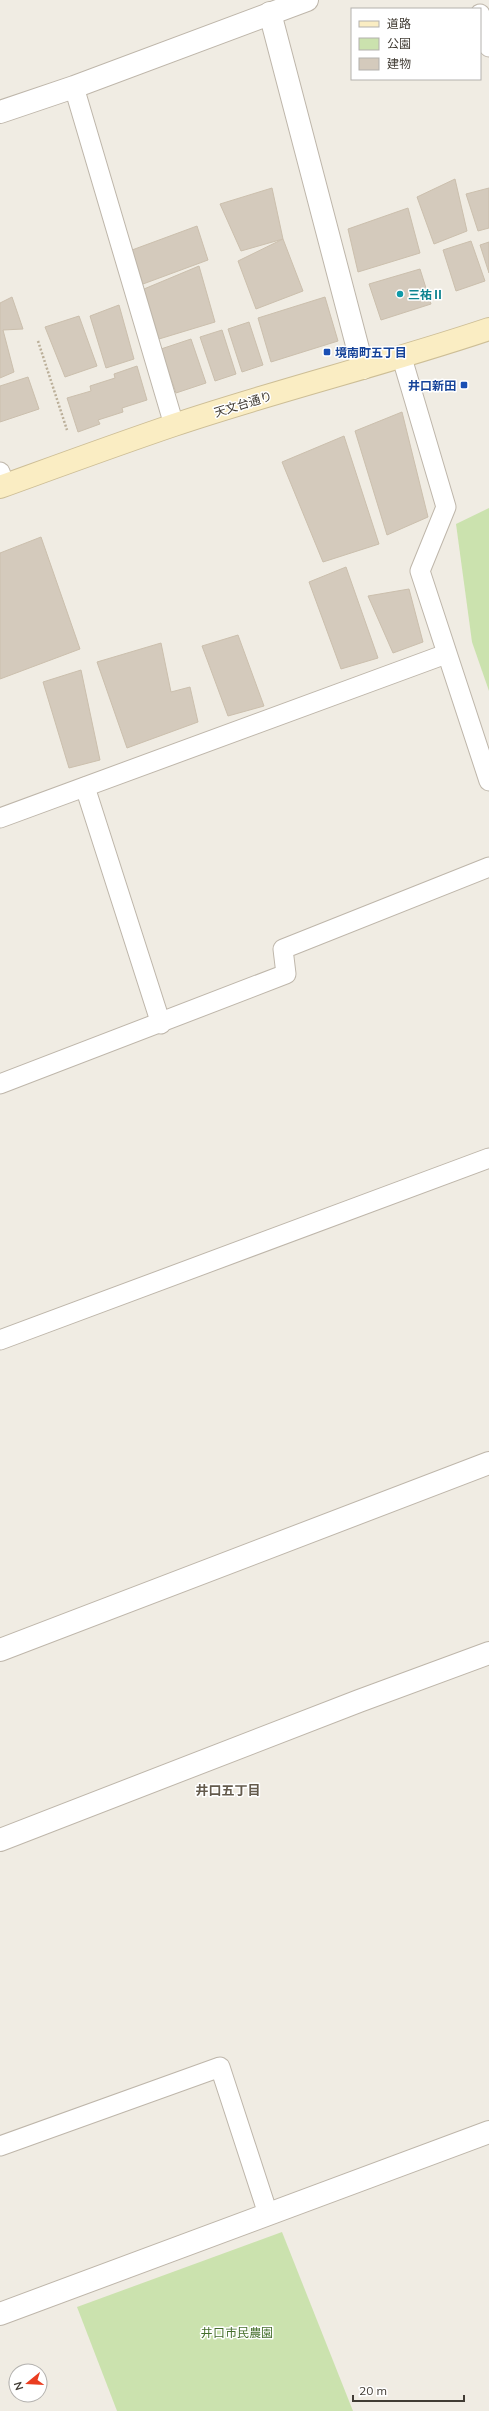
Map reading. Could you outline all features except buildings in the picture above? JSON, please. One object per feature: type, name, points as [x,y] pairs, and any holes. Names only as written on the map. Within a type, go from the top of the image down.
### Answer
[{"type":"main road","name":"天文台通り","points":[[2,481],[77,459],[174,425],[363,368],[402,358],[489,329]]},
{"type":"street","points":[[0,112],[74,87],[307,0]]},
{"type":"street","points":[[270,13],[363,368]]},
{"type":"street","points":[[0,1650],[489,1463]]},
{"type":"street","points":[[0,1840],[359,1701],[489,1653]]},
{"type":"street","points":[[0,2314],[489,2132]]},
{"type":"lane","points":[[481,18],[489,47]]},
{"type":"lane","points":[[74,87],[174,425]]},
{"type":"lane","points":[[402,358],[446,507],[420,571],[446,654],[489,781]]},
{"type":"lane","points":[[0,818],[446,654]]},
{"type":"lane","points":[[85,787],[160,1024]]},
{"type":"lane","points":[[0,1084],[160,1024],[286,974],[283,949],[489,867]]},
{"type":"lane","points":[[0,1340],[489,1158]]},
{"type":"lane","points":[[0,2146],[220,2067],[268,2214]]},
{"type":"path","points":[[38,341],[77,459]]},
{"type":"green space","points":[[489,508],[489,691],[472,642],[456,524]]},
{"type":"green space","name":"井口市民農園","points":[[282,2232],[353,2411],[117,2411],[77,2307]]},
{"type":"place","name":"三祐Ⅱ","points":[[400,294]]},
{"type":"place","name":"境南町五丁目","points":[[327,352]]},
{"type":"place","name":"井口新田","points":[[464,385]]},
{"type":"district","name":"井口五丁目","points":[[228,1790]]}]
